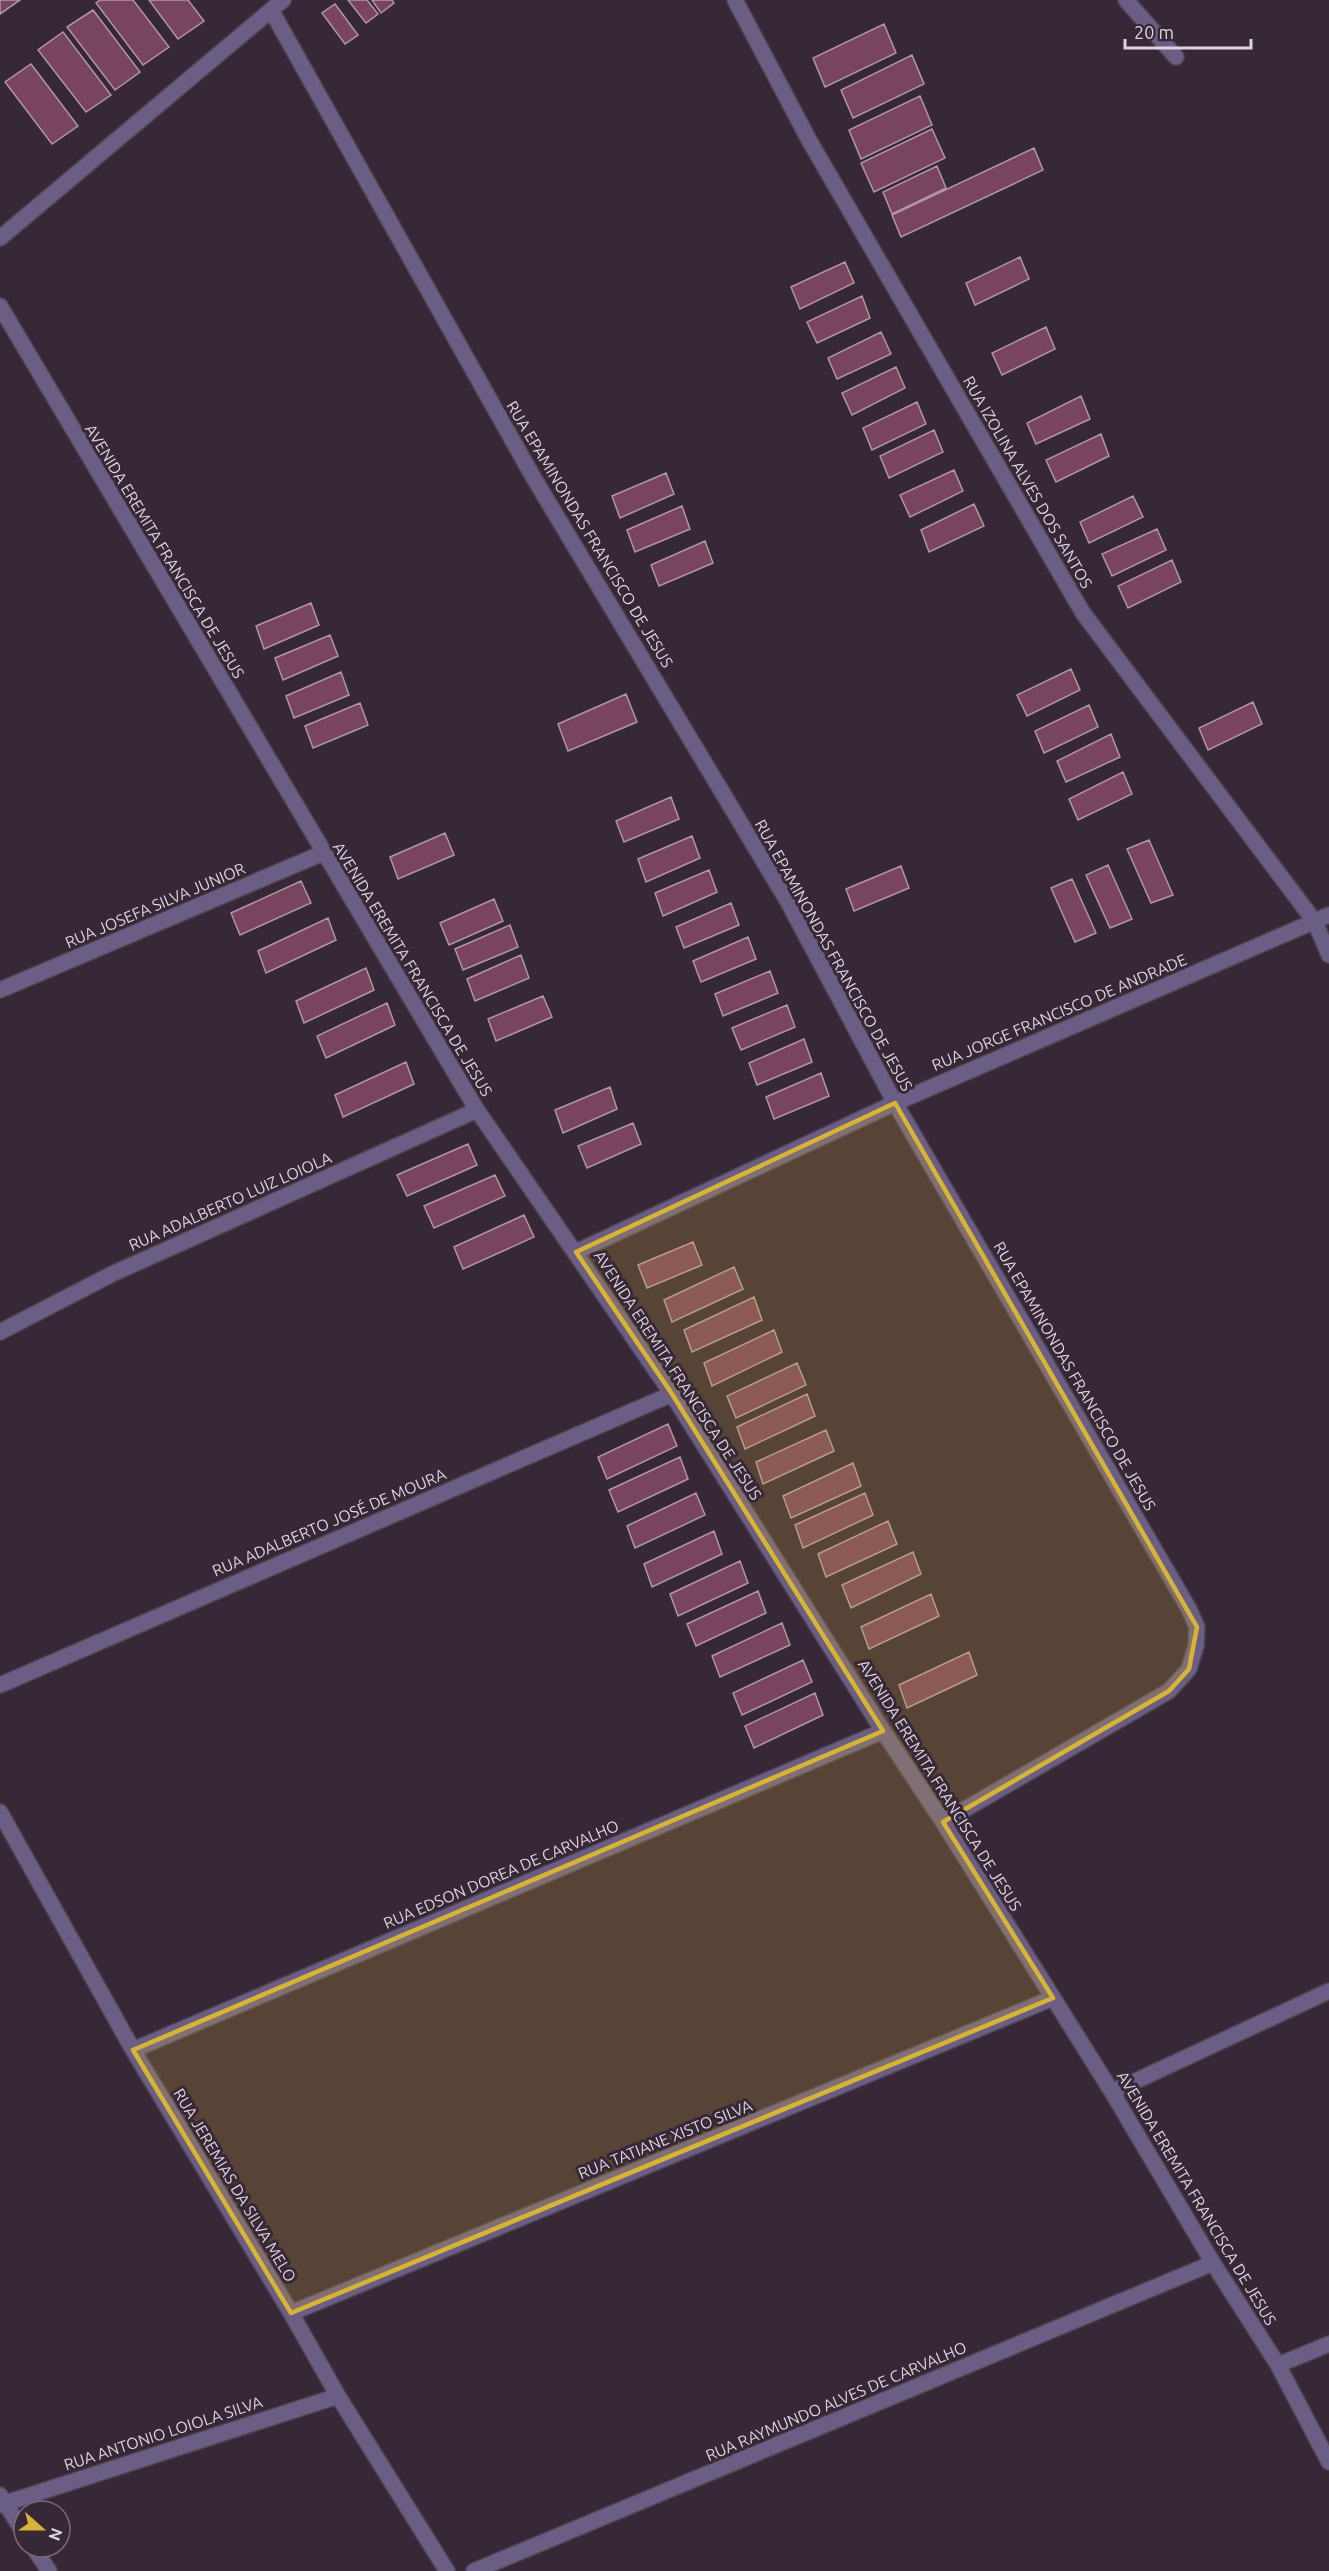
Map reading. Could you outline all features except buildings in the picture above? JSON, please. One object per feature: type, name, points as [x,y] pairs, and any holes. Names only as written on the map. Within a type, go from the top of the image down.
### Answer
[{"type":"street","points":[[0,238],[284,0]]},
{"type":"street","name":"RUA IZOLINA ALVES DOS SANTOS","points":[[735,0],[809,140],[1083,613],[1322,918],[1329,955]]},
{"type":"street","points":[[1126,0],[1176,57]]},
{"type":"street","name":"RUA EPAMINONDAS FRANCISCO DE JESUS","points":[[272,10],[532,475],[788,902],[895,1103],[1189,1609],[1197,1627],[1196,1646],[1189,1669],[1169,1691],[943,1822]]},
{"type":"street","name":"AVENIDA EREMITA FRANCISCA DE JESUS","points":[[0,306],[323,854],[477,1110],[672,1394],[883,1731],[943,1822],[1112,2092],[1213,2263],[1278,2365],[1329,2462]]},
{"type":"street","name":"RUA JOSEFA SILVA JUNIOR","points":[[0,989],[323,854]]},
{"type":"street","name":"RUA JORGE FRANCISCO DE ANDRADE","points":[[576,1252],[895,1103],[1322,918]]},
{"type":"street","name":"RUA ADALBERTO LUIZ LOIOLA","points":[[0,1332],[112,1274],[477,1110]]},
{"type":"street","name":"RUA ADALBERTO JOSÉ DE MOURA","points":[[0,1685],[672,1394]]},
{"type":"street","name":"RUA EDSON DOREA DE CARVALHO","points":[[133,2050],[883,1731]]},
{"type":"street","name":"RUA JEREMIAS DA SILVA MELO","points":[[0,1812],[133,2050],[291,2313],[338,2396],[447,2571]]},
{"type":"street","points":[[1112,2092],[1329,1991]]},
{"type":"street","name":"RUA TATIANE XISTO SILVA","points":[[291,2313],[1053,1998]]},
{"type":"street","name":"RUA RAYMUNDO ALVES DE CARVALHO","points":[[474,2571],[1213,2263]]},
{"type":"street","points":[[1278,2365],[1329,2344]]},
{"type":"street","name":"RUA ANTONIO LOIOLA SILVA","points":[[2,2501],[338,2396]]},
{"type":"street","points":[[2,2501],[12,2516]]},
{"type":"highlighted area","points":[[895,1103],[1197,1627],[1189,1669],[1169,1691],[943,1822],[1053,1998],[291,2313],[133,2050],[883,1731],[672,1394],[576,1252]]}]
